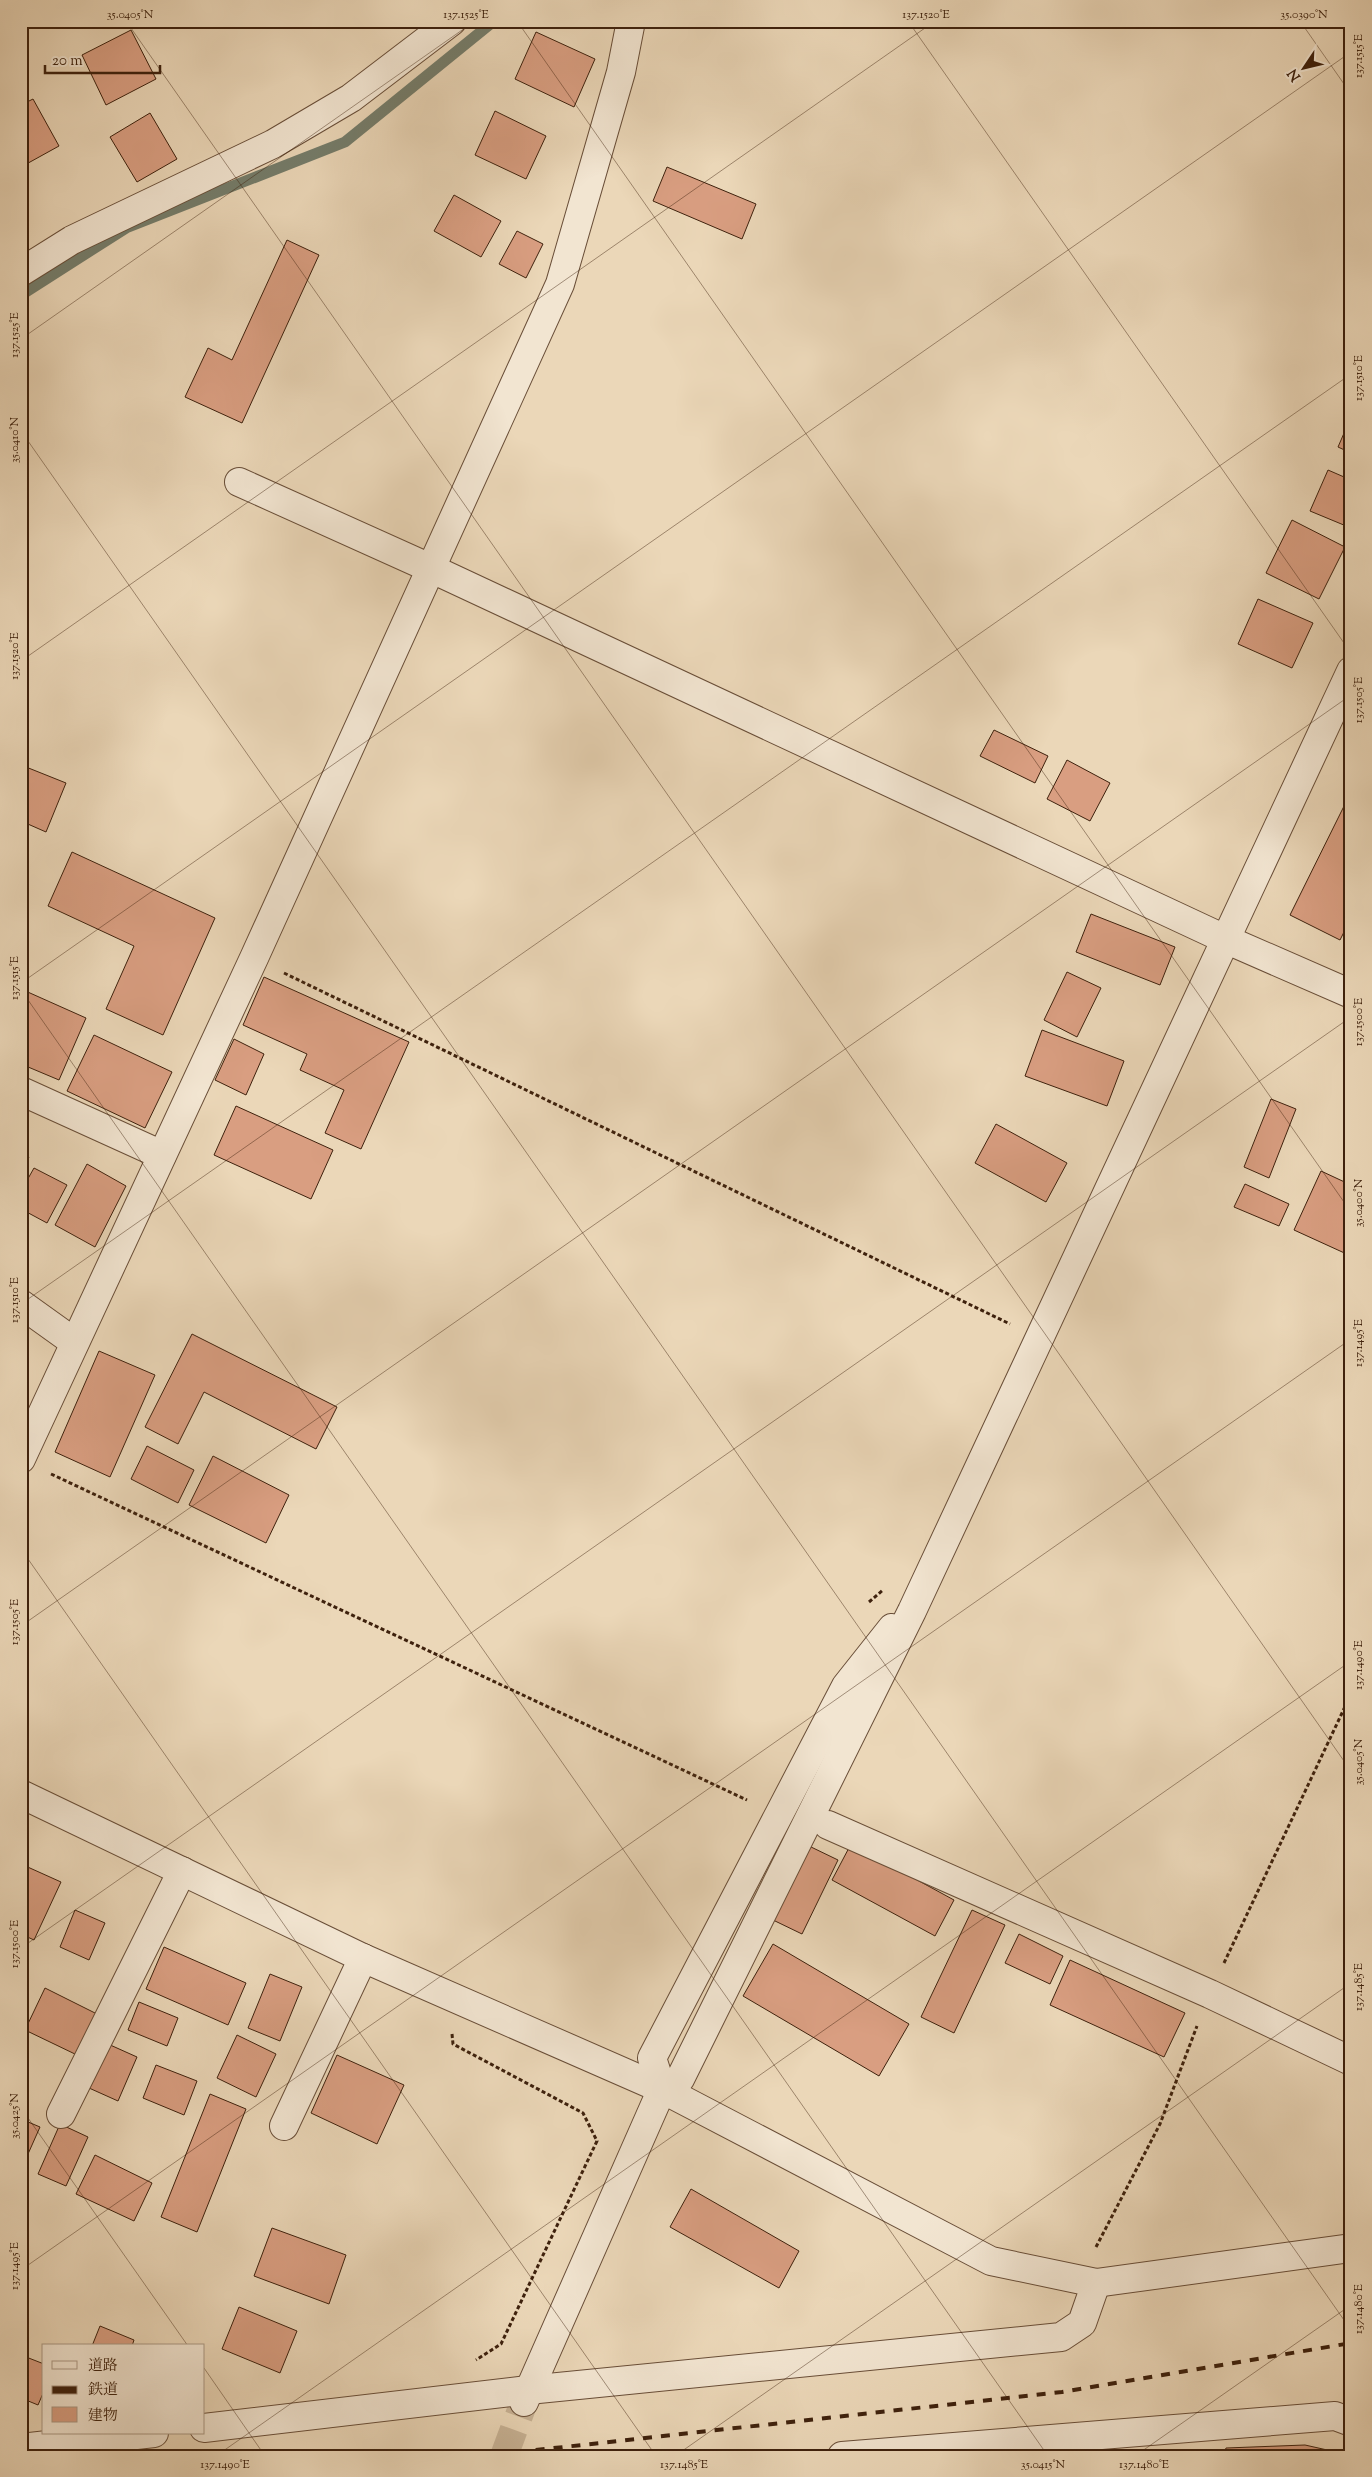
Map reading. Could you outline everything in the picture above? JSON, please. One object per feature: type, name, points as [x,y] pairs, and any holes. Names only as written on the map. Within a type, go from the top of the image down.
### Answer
[{"type":"street","points":[[21,272],[72,240],[281,140],[351,98],[452,21]]},
{"type":"street","points":[[21,1459],[254,958],[560,284],[621,72],[631,21]]},
{"type":"street","points":[[239,482],[430,568],[1225,938],[1351,994]]},
{"type":"street","points":[[526,2396],[662,2089],[680,2079],[913,1609],[1351,671]]},
{"type":"street","points":[[21,1091],[162,1155]]},
{"type":"street","points":[[21,1304],[74,1342]]},
{"type":"street","points":[[21,1794],[363,1958],[662,2089],[991,2261],[1096,2283],[1351,2248]]},
{"type":"street","points":[[828,1825],[1210,1994],[1351,2061]]},
{"type":"street","points":[[61,2114],[182,1872]]},
{"type":"street","points":[[284,2126],[363,1958]]},
{"type":"street","points":[[205,2428],[526,2396],[1061,2337],[1082,2323],[1096,2283]]},
{"type":"street","points":[[842,2456],[1335,2416],[1351,2422]]},
{"type":"street","points":[[21,2448],[145,2434]]},
{"type":"path","points":[[254,958],[1039,1338]]},
{"type":"path","points":[[48,1473],[752,1802]]},
{"type":"path","points":[[866,1605],[871,1598],[897,1582],[930,1572]]},
{"type":"path","points":[[448,1995],[453,2044],[583,2113],[597,2141],[501,2344],[473,2362]]},
{"type":"building","points":[[131,30],[156,79],[106,105],[82,55]]},
{"type":"building","points":[[536,32],[595,59],[574,107],[515,79]]},
{"type":"building","points":[[33,99],[59,146],[21,167],[21,105]]},
{"type":"building","points":[[495,111],[546,136],[526,179],[475,155]]},
{"type":"building","points":[[150,113],[177,159],[137,182],[110,137]]},
{"type":"building","points":[[667,167],[756,204],[742,239],[653,201]]},
{"type":"building","points":[[454,195],[501,221],[481,257],[434,231]]},
{"type":"building","points":[[517,231],[543,244],[526,278],[499,264]]},
{"type":"building","points":[[287,240],[319,255],[242,423],[185,397],[208,348],[232,360]]},
{"type":"building","points":[[1351,417],[1351,453],[1338,447]]},
{"type":"building","points":[[1328,470],[1351,480],[1351,528],[1310,511]]},
{"type":"building","points":[[1292,520],[1345,547],[1319,599],[1266,573]]},
{"type":"building","points":[[1258,599],[1313,623],[1292,668],[1238,644]]},
{"type":"building","points":[[994,730],[1048,756],[1035,783],[980,756]]},
{"type":"building","points":[[1067,760],[1110,783],[1090,821],[1047,799]]},
{"type":"building","points":[[21,765],[66,783],[46,832],[21,821]]},
{"type":"building","points":[[1351,792],[1351,918],[1340,940],[1290,915]]},
{"type":"building","points":[[72,852],[215,918],[163,1035],[106,1009],[134,946],[48,906]]},
{"type":"building","points":[[1091,914],[1175,947],[1160,985],[1076,952]]},
{"type":"building","points":[[1067,972],[1101,988],[1077,1037],[1044,1020]]},
{"type":"building","points":[[264,977],[409,1042],[361,1149],[325,1133],[344,1090],[300,1070],[307,1054],[243,1025]]},
{"type":"building","points":[[21,989],[86,1018],[59,1080],[21,1064]]},
{"type":"building","points":[[1042,1030],[1124,1061],[1107,1106],[1025,1076]]},
{"type":"building","points":[[94,1035],[172,1072],[145,1128],[67,1091]]},
{"type":"building","points":[[234,1039],[264,1054],[246,1095],[215,1080]]},
{"type":"building","points":[[1271,1099],[1296,1109],[1269,1178],[1244,1167]]},
{"type":"building","points":[[236,1106],[333,1150],[311,1199],[214,1155]]},
{"type":"building","points":[[996,1124],[1067,1163],[1046,1202],[975,1163]]},
{"type":"building","points":[[21,1152],[29,1157],[21,1172]]},
{"type":"building","points":[[87,1164],[126,1186],[95,1247],[55,1225]]},
{"type":"building","points":[[34,1168],[67,1185],[47,1223],[21,1209],[21,1191]]},
{"type":"building","points":[[1321,1171],[1351,1185],[1351,1256],[1294,1230]]},
{"type":"building","points":[[1245,1184],[1289,1204],[1279,1226],[1234,1207]]},
{"type":"building","points":[[192,1334],[337,1407],[316,1449],[204,1392],[178,1444],[145,1427]]},
{"type":"building","points":[[99,1351],[155,1375],[110,1477],[55,1452]]},
{"type":"building","points":[[147,1446],[194,1470],[178,1503],[131,1479]]},
{"type":"building","points":[[213,1456],[289,1495],[266,1543],[189,1505]]},
{"type":"building","points":[[851,1844],[954,1900],[935,1936],[832,1880]]},
{"type":"building","points":[[809,1846],[838,1860],[802,1934],[773,1920]]},
{"type":"building","points":[[21,1864],[61,1882],[34,1940],[21,1934]]},
{"type":"building","points":[[75,1910],[105,1923],[89,1960],[60,1947]]},
{"type":"building","points":[[972,1910],[1005,1925],[954,2033],[921,2017]]},
{"type":"building","points":[[1019,1934],[1063,1956],[1050,1984],[1005,1963]]},
{"type":"building","points":[[773,1944],[909,2024],[879,2076],[743,1996]]},
{"type":"building","points":[[164,1947],[246,1983],[228,2025],[146,1989]]},
{"type":"building","points":[[1070,1960],[1185,2013],[1164,2057],[1050,2005]]},
{"type":"building","points":[[270,1974],[302,1987],[280,2041],[248,2028]]},
{"type":"building","points":[[45,1988],[97,2014],[77,2055],[25,2030]]},
{"type":"building","points":[[139,2002],[178,2018],[167,2046],[128,2030]]},
{"type":"building","points":[[237,2035],[276,2054],[256,2097],[217,2078]]},
{"type":"building","points":[[108,2044],[137,2057],[118,2101],[89,2088]]},
{"type":"building","points":[[337,2055],[404,2085],[377,2144],[311,2113]]},
{"type":"building","points":[[156,2065],[197,2081],[184,2115],[143,2098]]},
{"type":"building","points":[[210,2094],[246,2109],[197,2232],[161,2217]]},
{"type":"building","points":[[21,2119],[40,2127],[24,2163],[21,2162]]},
{"type":"building","points":[[60,2124],[88,2137],[66,2186],[38,2174]]},
{"type":"building","points":[[95,2155],[152,2183],[134,2221],[76,2194]]},
{"type":"building","points":[[691,2189],[799,2251],[779,2288],[670,2227]]},
{"type":"building","points":[[272,2228],[346,2255],[329,2304],[254,2276]]},
{"type":"building","points":[[239,2307],[297,2331],[280,2373],[222,2349]]},
{"type":"building","points":[[100,2326],[134,2340],[133,2344],[93,2344]]},
{"type":"building","points":[[21,2355],[42,2363],[42,2396],[38,2405],[21,2398]]},
{"type":"building","points":[[1305,2445],[1345,2454],[1344,2456],[1223,2456],[1226,2448]]},
{"type":"waterway","points":[[21,295],[126,228],[345,142],[494,21]]},
{"type":"tunnel","points":[[504,2456],[524,2402]]},
{"type":"railway","points":[[482,2456],[1062,2392],[1351,2343]]}]
